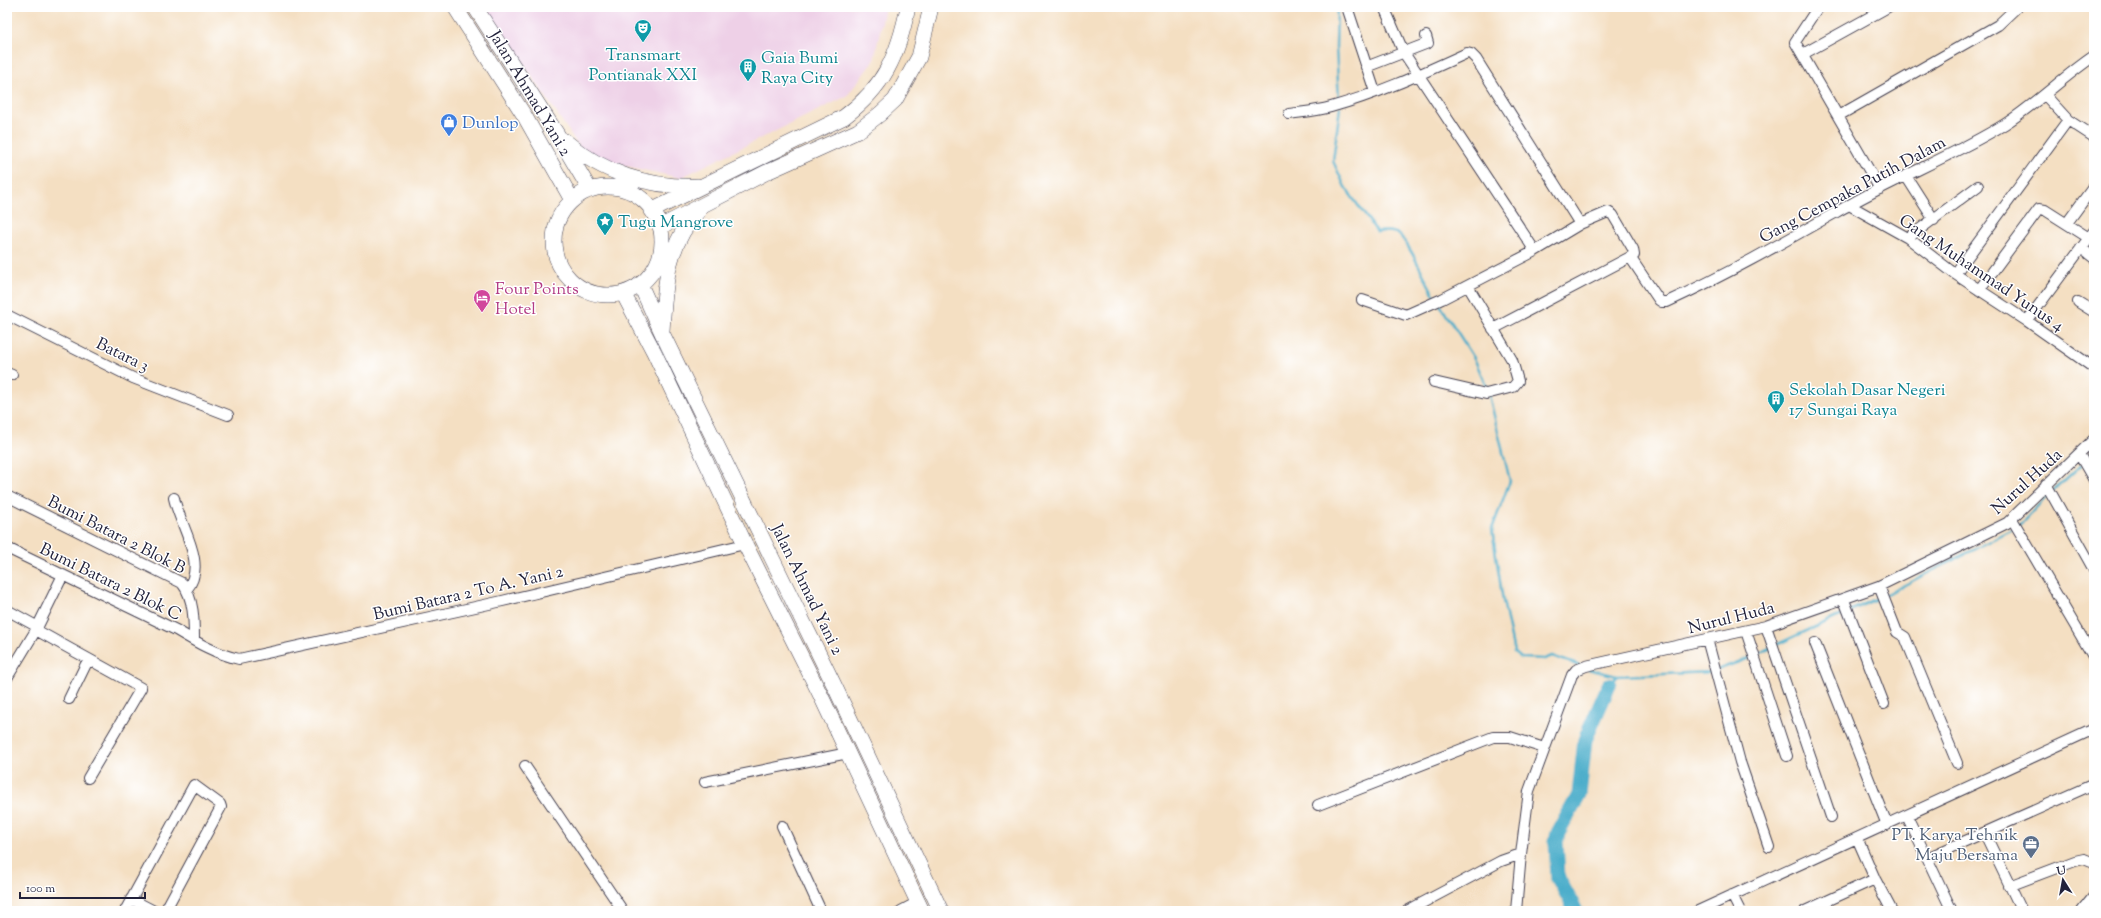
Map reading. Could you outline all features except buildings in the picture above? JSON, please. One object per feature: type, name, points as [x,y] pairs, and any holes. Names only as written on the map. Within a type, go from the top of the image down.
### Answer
[{"type":"highway","name":"Jalan Ahmad Yani 2","points":[[455,7],[524,115],[572,200]]},
{"type":"highway","name":"Jalan Ahmad Yani 2","points":[[475,7],[557,134],[590,190]]},
{"type":"highway","points":[[651,211],[844,118],[862,104],[883,79],[900,39],[908,7]]},
{"type":"highway","points":[[660,227],[706,202],[858,131],[880,114],[895,100],[919,57],[931,7]]},
{"type":"highway","points":[[557,134],[587,159],[606,168],[663,185],[701,186]]},
{"type":"highway","points":[[616,188],[629,192],[642,199],[660,227],[662,240],[661,254],[655,268],[640,284],[623,293],[603,295],[584,290],[564,273],[556,255],[554,235],[557,222],[563,210],[572,200],[590,190],[616,188]]},
{"type":"highway","points":[[662,333],[664,282],[671,260],[677,243],[689,221],[706,202]]},
{"type":"highway","name":"Jalan Ahmad Yani 2","points":[[640,284],[662,333],[835,687],[941,911]]},
{"type":"highway","name":"Jalan Ahmad Yani 2","points":[[623,293],[654,352],[745,544],[848,753],[920,907]]},
{"type":"street","points":[[1347,7],[1375,92]]},
{"type":"street","points":[[1384,7],[1404,53],[1535,251]]},
{"type":"street","points":[[1818,7],[1795,40],[1880,189]]},
{"type":"street","points":[[1803,54],[1876,10],[1888,7]]},
{"type":"street","points":[[1838,116],[1998,26],[2017,7]]},
{"type":"street","points":[[1366,67],[1428,43],[1426,36]]},
{"type":"street","points":[[1289,114],[1340,104],[1375,92],[1467,53],[1471,54],[1476,59],[1580,224]]},
{"type":"street","name":"Gang Cempaka Putih Dalam","points":[[1630,257],[1659,300],[1662,302],[1667,302],[1791,239],[1849,205],[1978,140],[2045,95],[2094,56]]},
{"type":"street","points":[[2045,95],[2068,120],[2094,137]]},
{"type":"street","points":[[1955,274],[2068,120]]},
{"type":"street","points":[[1906,176],[1934,220]]},
{"type":"street","points":[[1908,238],[1978,186]]},
{"type":"street","points":[[2067,223],[2094,186]]},
{"type":"street","name":"Gang Muhammad Yunus 4","points":[[1849,205],[1908,238],[1955,274],[2027,321],[2094,368]]},
{"type":"street","points":[[1979,290],[2039,210],[2045,210],[2091,235],[2027,321]]},
{"type":"street","points":[[1362,300],[1406,315],[1432,304],[1535,251],[1580,224],[1608,212],[1612,215],[1633,249],[1634,255],[1493,329]]},
{"type":"street","points":[[2081,248],[2094,258]]},
{"type":"street","points":[[1434,382],[1489,393],[1513,387],[1518,381],[1512,360],[1468,286]]},
{"type":"street","points":[[2078,302],[2094,312]]},
{"type":"street","name":"Batara 3","points":[[7,315],[133,378],[228,415]]},
{"type":"street","name":"Nurul Huda","points":[[1516,911],[1521,854],[1530,791],[1544,748],[1572,675],[1583,667],[1766,626],[1845,601],[1880,588],[1980,537],[2016,525],[2049,490],[2083,461],[2094,439]]},
{"type":"street","points":[[2083,461],[2094,480]]},
{"type":"street","points":[[2049,490],[2094,570]]},
{"type":"street","name":"Bumi Batara 2 Blok B","points":[[7,496],[171,576],[182,583],[187,589],[193,613],[197,642]]},
{"type":"street","points":[[174,498],[196,560],[193,582],[187,589]]},
{"type":"street","points":[[2016,525],[2094,658]]},
{"type":"street","name":"Bumi Batara 2 To A. Yani 2","points":[[197,642],[222,655],[239,659],[505,600],[745,544]]},
{"type":"street","name":"Bumi Batara 2 Blok C","points":[[7,548],[197,642]]},
{"type":"street","points":[[7,678],[37,628],[63,575]]},
{"type":"street","points":[[1880,588],[1897,632],[1905,637],[1957,763]]},
{"type":"street","points":[[1845,601],[1884,704]]},
{"type":"street","points":[[7,610],[88,660],[141,688],[88,778]]},
{"type":"street","points":[[1766,626],[1831,817]]},
{"type":"street","points":[[1746,630],[1787,756]]},
{"type":"street","points":[[1707,639],[1740,762],[1769,847]]},
{"type":"street","points":[[1815,643],[1887,825]]},
{"type":"street","points":[[69,699],[88,660]]},
{"type":"street","points":[[1698,911],[2094,729]]},
{"type":"street","points":[[1318,805],[1493,737],[1510,737],[1544,748]]},
{"type":"street","points":[[704,782],[848,753]]},
{"type":"street","points":[[525,766],[624,911]]},
{"type":"street","points":[[1927,858],[1985,834],[2094,784]]},
{"type":"street","points":[[125,911],[192,786],[197,786],[220,804],[221,807],[165,911]]},
{"type":"street","points":[[1907,816],[1952,911]]},
{"type":"street","points":[[782,826],[821,911]]},
{"type":"street","points":[[1985,834],[2022,911]]},
{"type":"street","points":[[1857,838],[1875,879],[1892,911]]},
{"type":"street","points":[[1407,911],[1501,861],[1521,854]]},
{"type":"street","points":[[2009,886],[2084,858],[2094,863]]},
{"type":"street","points":[[1805,911],[1875,879]]},
{"type":"street","points":[[1732,895],[1740,911]]},
{"type":"street","points":[[2082,911],[2094,896]]},
{"type":"street","points":[[131,899],[154,911]]},
{"type":"street","points":[[901,911],[920,907]]},
{"type":"shaded area","points":[[486,7],[885,7],[874,60],[847,96],[680,178],[603,161],[582,151]]},
{"type":"waterway","points":[[1337,7],[1336,47],[1339,102]]},
{"type":"waterway","points":[[1340,107],[1333,161],[1345,187],[1377,232],[1393,232],[1398,234],[1403,239],[1436,298]]},
{"type":"waterway","points":[[1439,303],[1474,358],[1488,390]]},
{"type":"waterway","points":[[1489,395],[1510,481],[1492,529],[1503,601],[1514,652],[1521,658],[1545,659],[1552,656],[1580,666]]},
{"type":"waterway","points":[[2085,461],[2094,452]]},
{"type":"waterway","points":[[2053,491],[2082,464]]},
{"type":"waterway","points":[[2020,525],[2049,494]]},
{"type":"waterway","points":[[1885,595],[2014,529]]},
{"type":"waterway","points":[[1850,611],[1880,597]]},
{"type":"waterway","points":[[1776,645],[1846,613]]},
{"type":"waterway","points":[[1756,655],[1771,647]]},
{"type":"waterway","points":[[1717,670],[1752,657]]},
{"type":"waterway","points":[[1588,669],[1617,676]]},
{"type":"waterway","points":[[1609,685],[1617,676],[1712,672]]},
{"type":"waterway","points":[[1576,911],[1558,878],[1556,841],[1558,833],[1579,795],[1585,740],[1609,685]]},
{"type":"place","name":"Transmart Pontianak XXI","points":[[643,43]]},
{"type":"place","name":"Gaia Bumi Raya City","points":[[748,82]]},
{"type":"place","name":"Dunlop","points":[[449,137]]},
{"type":"place","name":"Tugu Mangrove","points":[[605,236]]},
{"type":"place","name":"Four Points Hotel","points":[[482,313]]},
{"type":"place","name":"Sekolah Dasar Negeri 17 Sungai Raya","points":[[1776,414]]},
{"type":"place","name":"PT. Karya Tehnik Maju Bersama","points":[[2031,859]]}]
